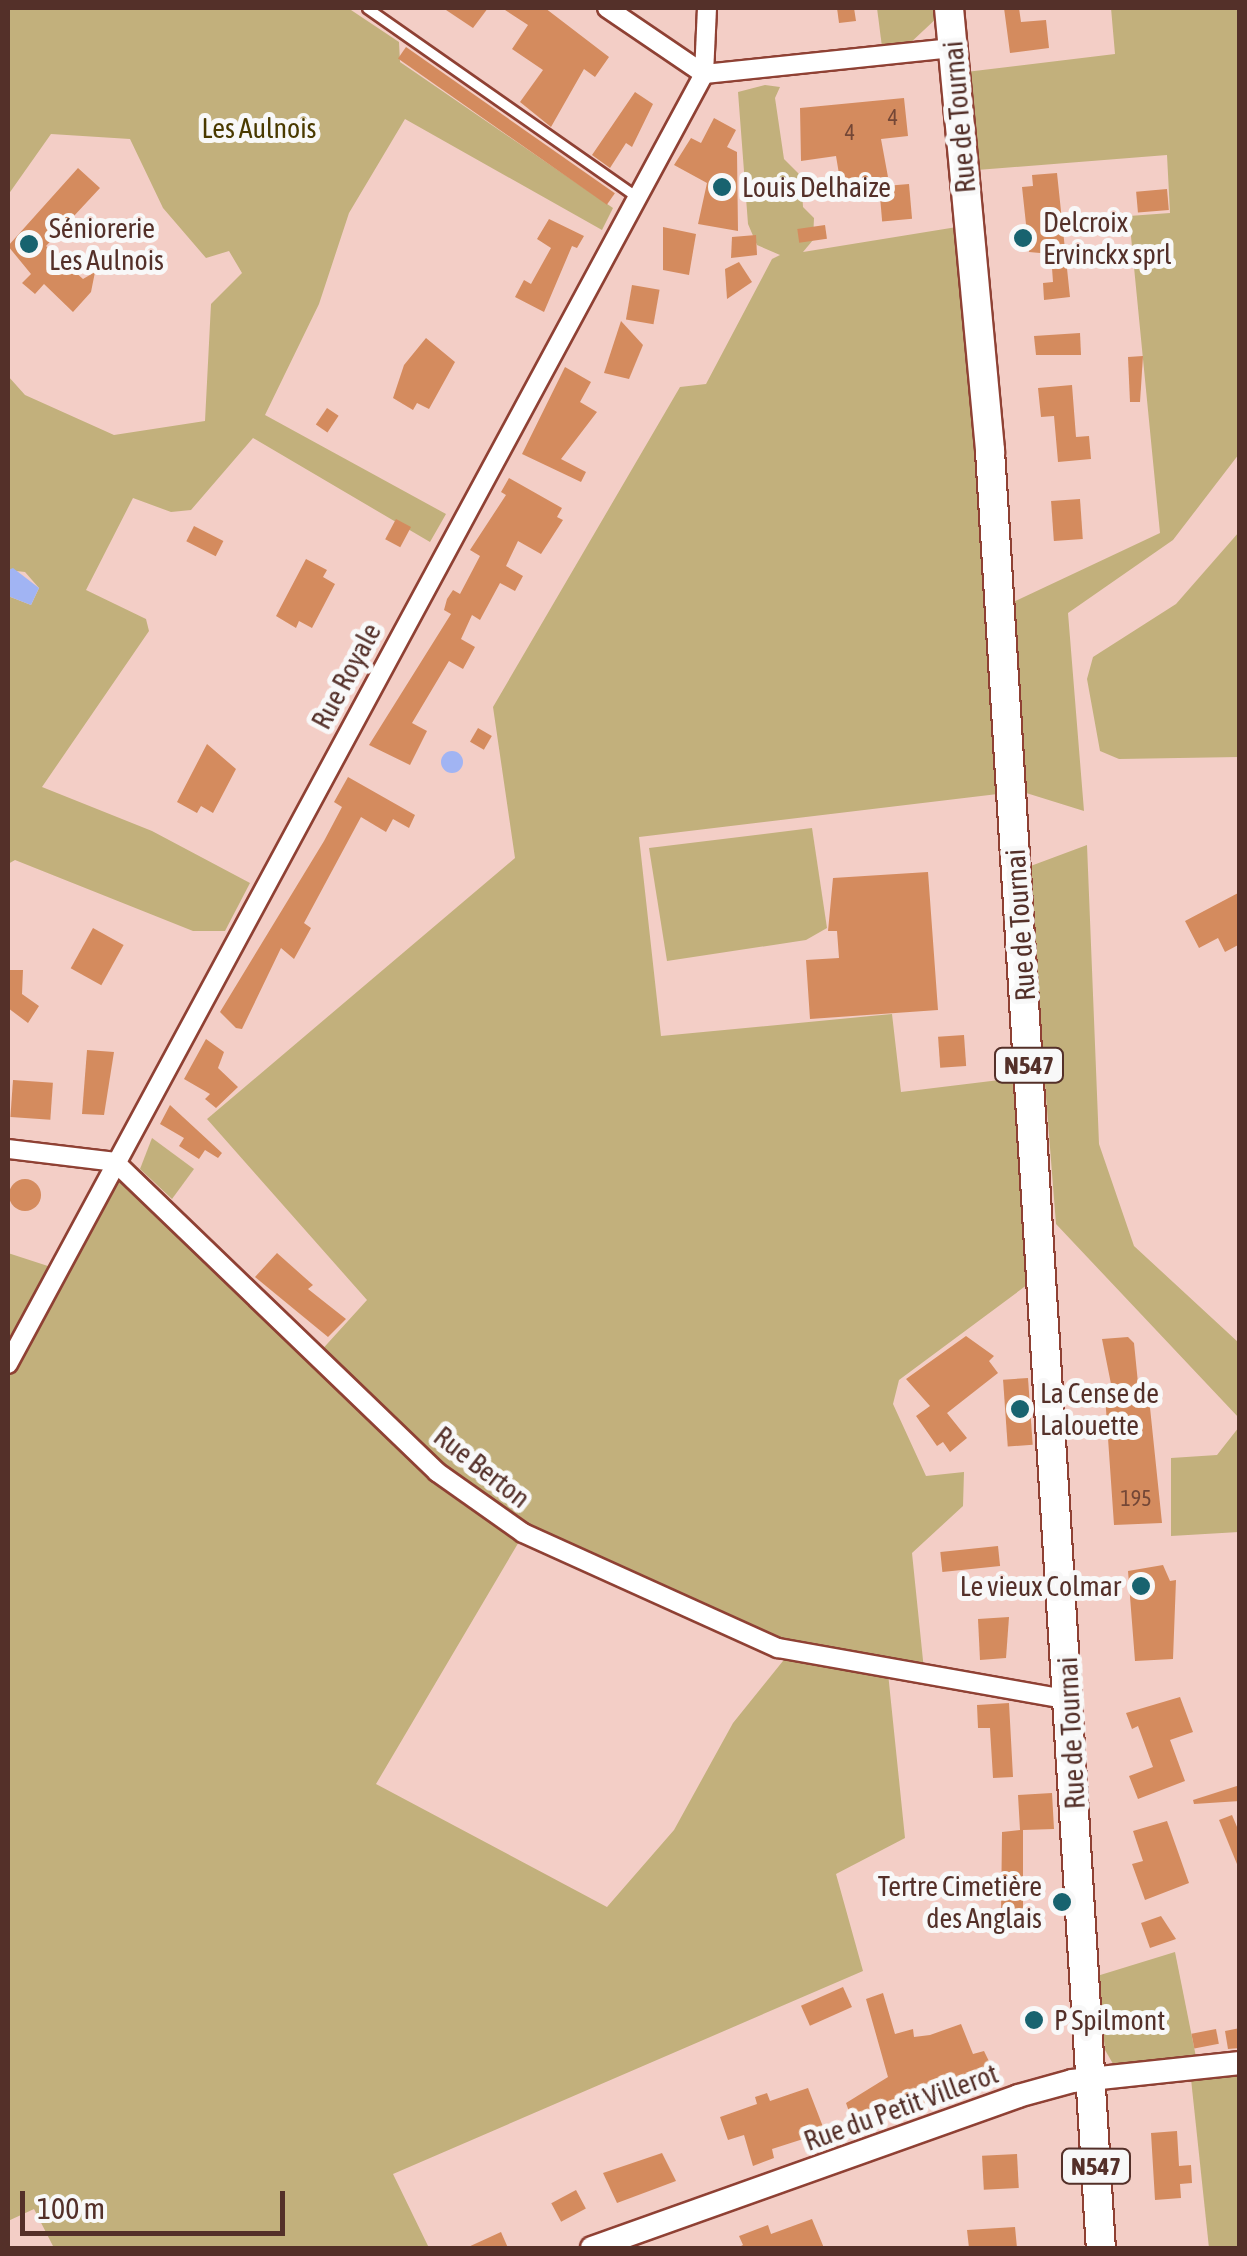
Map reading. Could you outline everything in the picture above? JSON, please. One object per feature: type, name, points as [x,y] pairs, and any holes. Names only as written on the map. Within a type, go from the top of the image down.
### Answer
[{"type":"main road","name":"Rue de Tournai","points":[[949,8],[990,450],[1091,2083]]},
{"type":"main road","name":"N547","points":[[1091,2083],[1100,2248]]},
{"type":"street","points":[[607,8],[704,74],[954,48]]},
{"type":"street","name":"Rue Royale","points":[[8,1364],[704,74],[707,8]]},
{"type":"street","points":[[8,1150],[115,1162]]},
{"type":"street","name":"Rue Berton","points":[[115,1162],[425,1460],[523,1533],[778,1648],[1070,1700]]},
{"type":"street","name":"Rue du Petit Villerot","points":[[592,2248],[1018,2096],[1072,2081],[1091,2083],[1240,2063]]},
{"type":"lane","points":[[367,8],[637,196]]},
{"type":"green space","name":"Les Aulnois","points":[[8,8],[348,8],[399,42],[400,62],[613,208],[602,230],[405,119],[349,213],[319,304],[265,415],[446,514],[430,542],[253,438],[191,510],[171,512],[133,498],[86,590],[146,619],[149,631],[42,787],[152,831],[250,883],[225,931],[193,931],[15,860],[8,864],[8,596],[31,605],[39,588],[25,572],[8,570],[8,376],[25,395],[114,435],[205,421],[211,304],[242,273],[229,251],[206,258],[163,208],[130,139],[51,134],[8,195]]},
{"type":"green space","points":[[877,8],[939,8],[939,16],[908,45],[882,47]]},
{"type":"green space","points":[[1111,8],[1239,8],[1239,454],[1173,540],[1068,613],[1084,811],[1023,792],[1011,603],[1160,533],[1129,216],[1170,213],[1167,155],[977,170],[966,72],[1115,54]]},
{"type":"green space","points":[[765,85],[780,87],[775,98],[784,159],[801,176],[803,207],[814,218],[813,240],[803,252],[963,226],[1006,793],[639,837],[661,1036],[892,1014],[901,1092],[1024,1077],[1035,1279],[899,1380],[893,1404],[926,1476],[964,1472],[963,1506],[912,1553],[924,1670],[786,1644],[524,1527],[477,1499],[318,1354],[367,1300],[207,1119],[515,858],[493,707],[680,387],[706,384],[772,259],[780,255],[757,245],[748,224],[738,92]]},
{"type":"green space","points":[[1239,532],[1239,757],[1119,759],[1100,751],[1087,679],[1093,657],[1176,604]]},
{"type":"green space","points":[[812,828],[827,928],[806,940],[667,961],[649,848]]},
{"type":"green space","points":[[1087,845],[1099,1144],[1134,1246],[1239,1343],[1239,1418],[1056,1224],[1028,867]]},
{"type":"green space","points":[[152,1138],[194,1169],[172,1199],[140,1169]]},
{"type":"green space","points":[[116,1172],[446,1489],[520,1540],[376,1784],[607,1907],[674,1830],[733,1723],[787,1656],[888,1673],[905,1838],[836,1874],[863,1971],[393,2174],[429,2248],[54,2248],[34,2209],[8,2221],[8,1373]]},
{"type":"green space","points":[[8,1253],[54,1268],[8,1354]]},
{"type":"green space","points":[[1239,1427],[1239,1532],[1171,1536],[1171,1458],[1217,1455]]},
{"type":"green space","points":[[1175,1952],[1196,2057],[1116,2069],[1105,2050],[1097,1976]]},
{"type":"green space","points":[[1239,2070],[1239,2248],[1209,2248],[1191,2079]]},
{"type":"water","points":[[13,568],[39,588],[31,605],[8,596],[8,570]]},
{"type":"water","points":[[448,751],[456,751],[463,762],[456,773],[448,773],[441,766],[441,758]]},
{"type":"building","points":[[443,8],[488,8],[473,28]]},
{"type":"building","points":[[502,8],[545,8],[609,57],[595,77],[584,69],[551,127],[520,102],[543,70],[512,49],[528,25]]},
{"type":"building","points":[[837,8],[854,8],[856,21],[839,23]]},
{"type":"building","points":[[1004,8],[1019,8],[1021,22],[1046,20],[1049,48],[1010,53]]},
{"type":"building","points":[[406,47],[615,193],[607,205],[398,58]]},
{"type":"building","points":[[635,92],[653,104],[632,147],[626,143],[610,168],[592,155]]},
{"type":"building","points":[[904,98],[908,136],[881,139],[888,177],[840,180],[836,156],[801,161],[800,108]]},
{"type":"building","name":"Louis Delhaize","points":[[714,118],[736,130],[727,147],[737,152],[738,231],[698,224],[707,183],[674,165],[691,138],[701,143]]},
{"type":"building","name":"Séniorerie Les Aulnois","points":[[78,168],[100,188],[46,246],[83,279],[95,272],[91,292],[73,312],[44,284],[35,294],[22,283],[31,274],[8,246]]},
{"type":"building","points":[[1057,173],[1070,297],[1044,300],[1043,283],[1053,282],[1051,254],[1029,252],[1022,187],[1033,186],[1032,175]]},
{"type":"building","points":[[909,184],[912,219],[882,221],[879,187]]},
{"type":"building","points":[[1167,189],[1169,210],[1138,213],[1136,192]]},
{"type":"building","points":[[549,219],[584,236],[577,248],[572,246],[544,312],[515,297],[524,280],[531,284],[551,248],[537,239]]},
{"type":"building","points":[[825,225],[827,239],[799,243],[797,229]]},
{"type":"building","points":[[663,227],[696,234],[689,275],[663,270]]},
{"type":"building","points":[[756,235],[757,255],[731,258],[732,237]]},
{"type":"building","points":[[739,262],[752,282],[727,299],[725,269]]},
{"type":"building","points":[[632,285],[660,290],[653,324],[626,319]]},
{"type":"building","points":[[621,321],[643,345],[629,379],[604,373]]},
{"type":"building","points":[[1080,333],[1081,355],[1036,355],[1034,336]]},
{"type":"building","points":[[426,338],[455,362],[429,409],[417,403],[413,410],[393,398],[404,365]]},
{"type":"building","points":[[1143,356],[1140,402],[1130,402],[1128,357]]},
{"type":"building","points":[[565,367],[591,382],[580,402],[597,412],[561,459],[586,472],[581,482],[522,454]]},
{"type":"building","points":[[1072,385],[1076,437],[1089,436],[1091,459],[1058,462],[1054,416],[1041,417],[1038,388]]},
{"type":"building","points":[[327,408],[339,416],[327,432],[316,425]]},
{"type":"building","points":[[509,478],[562,508],[557,517],[563,520],[541,554],[518,541],[506,566],[523,576],[515,591],[500,583],[480,620],[472,615],[461,639],[475,647],[463,669],[449,661],[412,723],[427,731],[410,765],[369,745],[451,614],[444,610],[447,599],[453,590],[460,594],[480,556],[470,550],[506,495],[501,492]]},
{"type":"building","points":[[1080,499],[1083,539],[1054,541],[1051,501]]},
{"type":"building","points":[[396,519],[411,527],[400,547],[385,539]]},
{"type":"building","points":[[194,526],[223,541],[216,556],[186,541]]},
{"type":"building","points":[[306,559],[327,570],[323,577],[335,584],[312,628],[299,621],[296,628],[276,616]]},
{"type":"building","points":[[478,728],[492,736],[484,750],[470,742]]},
{"type":"building","points":[[207,744],[236,769],[213,813],[201,806],[197,813],[177,802]]},
{"type":"building","points":[[348,777],[415,815],[409,828],[393,819],[386,832],[361,817],[304,923],[311,928],[294,959],[281,948],[242,1029],[236,1028],[220,1012],[324,841],[342,807],[334,802]]},
{"type":"building","points":[[928,872],[938,1010],[810,1019],[806,960],[839,958],[837,931],[828,931],[833,878]]},
{"type":"building","points":[[1240,892],[1240,944],[1225,952],[1218,938],[1199,948],[1185,921]]},
{"type":"building","points":[[93,928],[124,945],[101,985],[71,968]]},
{"type":"building","points":[[8,970],[23,970],[22,994],[39,1006],[28,1023],[8,1008]]},
{"type":"building","points":[[964,1035],[966,1066],[940,1068],[938,1037]]},
{"type":"building","points":[[206,1039],[224,1052],[218,1068],[238,1087],[216,1108],[205,1099],[210,1094],[184,1079]]},
{"type":"building","points":[[87,1050],[114,1052],[104,1115],[82,1114]]},
{"type":"building","points":[[13,1080],[53,1083],[50,1120],[10,1117]]},
{"type":"building","points":[[170,1105],[222,1153],[218,1158],[205,1150],[199,1159],[179,1146],[184,1138],[160,1124]]},
{"type":"building","points":[[25,1179],[36,1184],[41,1195],[36,1206],[25,1211],[14,1206],[9,1195],[14,1184]]},
{"type":"building","points":[[277,1253],[313,1285],[308,1289],[346,1319],[328,1337],[255,1277]]},
{"type":"building","points":[[966,1336],[994,1356],[989,1361],[998,1373],[947,1413],[967,1438],[950,1452],[943,1442],[937,1446],[916,1416],[930,1406],[906,1379]]},
{"type":"building","points":[[1128,1337],[1134,1343],[1139,1393],[1149,1398],[1162,1523],[1114,1525],[1105,1395],[1113,1394],[1102,1339]]},
{"type":"building","points":[[1028,1378],[1033,1445],[1008,1447],[1003,1380]]},
{"type":"building","points":[[998,1546],[1000,1566],[942,1572],[940,1552]]},
{"type":"building","points":[[1163,1565],[1170,1581],[1176,1580],[1173,1659],[1135,1661],[1128,1571]]},
{"type":"building","points":[[1009,1617],[1006,1658],[980,1660],[978,1619]]},
{"type":"building","points":[[1180,1697],[1193,1732],[1170,1740],[1185,1781],[1138,1799],[1129,1776],[1153,1767],[1138,1726],[1132,1729],[1126,1713]]},
{"type":"building","points":[[1009,1703],[1013,1777],[993,1778],[990,1728],[978,1728],[977,1705]]},
{"type":"building","points":[[1240,1785],[1240,1801],[1194,1804],[1193,1800]]},
{"type":"building","points":[[1052,1793],[1054,1829],[1023,1830],[1023,1914],[1001,1915],[1002,1832],[1020,1830],[1018,1795]]},
{"type":"building","points":[[1232,1815],[1240,1834],[1239,1869],[1219,1820]]},
{"type":"building","points":[[1167,1821],[1189,1883],[1145,1900],[1132,1864],[1143,1861],[1133,1831]]},
{"type":"building","points":[[1161,1916],[1176,1939],[1150,1948],[1141,1923]]},
{"type":"building","points":[[843,1987],[852,2007],[810,2026],[801,2006]]},
{"type":"building","points":[[883,1993],[895,2034],[913,2029],[914,2037],[930,2035],[961,2024],[973,2054],[984,2051],[1000,2084],[910,2114],[908,2103],[853,2123],[846,2103],[888,2077],[866,1999]]},
{"type":"building","points":[[1240,2028],[1240,2048],[1228,2049],[1225,2031]]},
{"type":"building","points":[[1216,2029],[1219,2044],[1194,2048],[1191,2034]]},
{"type":"building","points":[[808,2088],[825,2132],[772,2149],[774,2158],[753,2166],[744,2135],[728,2140],[720,2117],[757,2104],[755,2097],[767,2093],[770,2101]]},
{"type":"building","points":[[1177,2131],[1179,2166],[1191,2165],[1192,2183],[1180,2184],[1181,2198],[1155,2200],[1151,2133]]},
{"type":"building","points":[[662,2153],[676,2181],[617,2203],[603,2173]]},
{"type":"building","points":[[1017,2154],[1019,2188],[984,2190],[982,2156]]},
{"type":"building","points":[[576,2190],[586,2209],[561,2222],[551,2203]]},
{"type":"building","points":[[812,2219],[824,2248],[737,2248],[743,2245],[739,2236],[768,2225],[771,2234]]},
{"type":"building","points":[[1015,2227],[1017,2248],[969,2248],[967,2230]]},
{"type":"building","points":[[501,2232],[508,2248],[466,2248]]},
{"type":"place","name":"Louis Delhaize","points":[[722,187]]},
{"type":"place","name":"Delcroix Ervinckx sprl","points":[[1023,238]]},
{"type":"place","name":"Séniorerie Les Aulnois","points":[[29,244]]},
{"type":"place","name":"La Cense de Lalouette","points":[[1020,1409]]},
{"type":"place","name":"Le vieux Colmar","points":[[1141,1586]]},
{"type":"place","name":"Tertre Cimetière des Anglais","points":[[1062,1902]]},
{"type":"place","name":"P Spilmont","points":[[1034,2020]]}]
